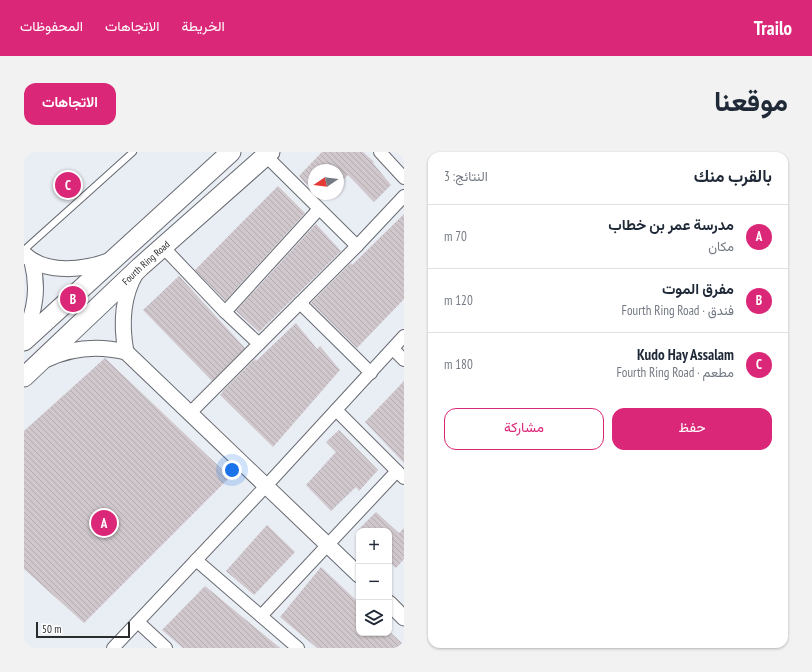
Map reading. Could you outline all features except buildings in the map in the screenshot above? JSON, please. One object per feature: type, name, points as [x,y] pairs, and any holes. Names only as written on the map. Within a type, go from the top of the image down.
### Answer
[{"type":"main road","points":[[24,341],[114,259],[226,153]]},
{"type":"main road","name":"Fourth Ring Road","points":[[29,372],[140,267],[268,154]]},
{"type":"street","points":[[380,152],[404,178]]},
{"type":"street","points":[[268,154],[319,209],[357,246]]},
{"type":"street","points":[[190,413],[357,246],[404,196]]},
{"type":"street","points":[[225,312],[319,209]]},
{"type":"street","points":[[162,247],[225,312],[259,344]]},
{"type":"street","points":[[27,255],[48,266],[65,269],[98,265],[114,259]]},
{"type":"street","points":[[24,336],[35,307],[36,291],[35,276],[27,255]]},
{"type":"street","points":[[126,352],[124,338],[124,312],[130,288],[140,267]]},
{"type":"street","points":[[300,303],[371,373]]},
{"type":"street","points":[[113,648],[266,486],[404,336]]},
{"type":"street","points":[[29,372],[55,355],[78,349],[102,347],[126,352],[356,572]]},
{"type":"street","points":[[392,348],[404,360]]},
{"type":"street","points":[[261,616],[328,545],[400,474],[336,410]]},
{"type":"street","points":[[196,560],[298,648]]},
{"type":"street","points":[[392,606],[404,618]]},
{"type":"street","points":[[138,622],[166,648]]},
{"type":"lane","points":[[27,255],[133,152]]},
{"type":"place","name":"Kudo Hay Assalam","points":[[68,185]]},
{"type":"place","name":"مفرق الموت","points":[[73,299]]},
{"type":"place","name":"مدرسة عمر بن خطاب","points":[[104,523]]}]
